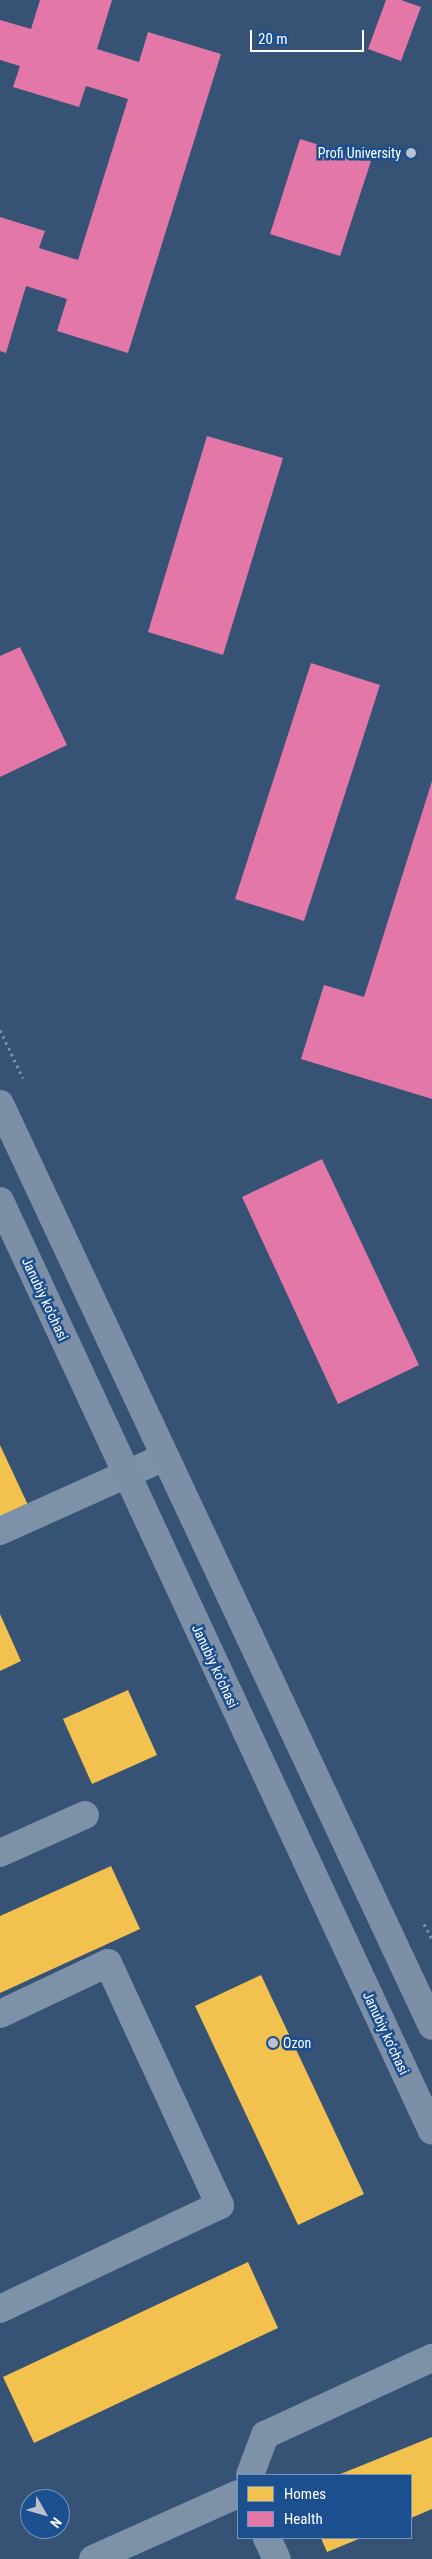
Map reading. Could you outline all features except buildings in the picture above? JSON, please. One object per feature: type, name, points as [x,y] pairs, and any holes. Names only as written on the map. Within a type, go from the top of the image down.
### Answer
[{"type":"main road","points":[[0,1104],[432,2026]]},
{"type":"main road","name":"Janubiy ko'chasi","points":[[0,1201],[432,2131]]},
{"type":"street","points":[[0,1531],[165,1457]]},
{"type":"street","points":[[0,1854],[85,1815]]},
{"type":"street","points":[[0,2014],[108,1963],[220,2205],[0,2309]]},
{"type":"street","points":[[250,2474],[265,2435],[432,2358]]},
{"type":"street","points":[[93,2559],[237,2494]]},
{"type":"street","points":[[268,2539],[278,2559]]},
{"type":"place","name":"Profi University","points":[[411,153]]},
{"type":"place","name":"Ozon","points":[[273,2043]]}]
